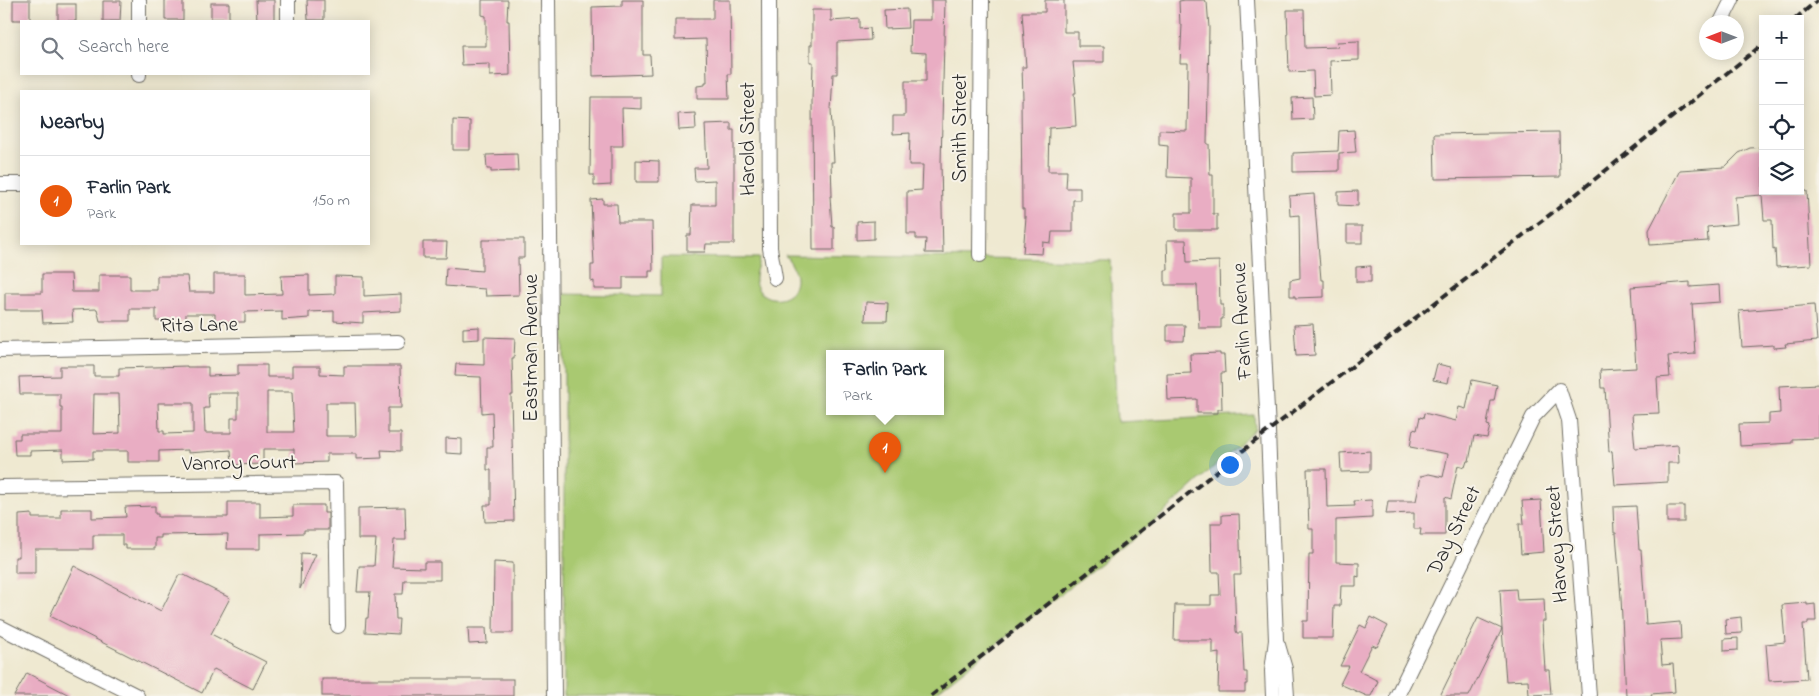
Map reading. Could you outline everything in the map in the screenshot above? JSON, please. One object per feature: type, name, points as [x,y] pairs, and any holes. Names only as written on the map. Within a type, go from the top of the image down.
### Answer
[{"type":"street","points":[[139,0],[139,20]]},
{"type":"street","points":[[288,0],[288,20]]},
{"type":"street","name":"Eastman Avenue","points":[[548,0],[554,696]]},
{"type":"street","name":"Harold Street","points":[[769,0],[770,248],[775,278]]},
{"type":"street","name":"Smith Street","points":[[980,255],[982,0]]},
{"type":"street","name":"Farlin Avenue","points":[[1247,0],[1276,640],[1272,671],[1273,696]]},
{"type":"street","points":[[1724,15],[1732,0]]},
{"type":"street","points":[[0,184],[20,184]]},
{"type":"street","name":"Rita Lane","points":[[0,350],[398,342]]},
{"type":"street","name":"Day Street","points":[[1397,696],[1533,417],[1560,390]]},
{"type":"street","name":"Harvey Street","points":[[1560,390],[1569,420],[1589,696]]},
{"type":"street","name":"Vanroy Court","points":[[0,487],[336,483],[338,626]]},
{"type":"street","points":[[0,627],[114,691],[137,696]]},
{"type":"street","name":"Farlin Avenue","points":[[1276,640],[1285,669],[1287,696]]},
{"type":"green space","points":[[785,255],[1110,260],[1117,422],[1254,415],[1255,429],[1158,518],[931,696],[564,696],[564,294],[661,296],[661,257],[759,258],[755,281],[759,291],[767,297],[785,296],[792,290],[796,281],[794,270]]},
{"type":"building","points":[[13,0],[30,0],[30,20],[13,20]]},
{"type":"building","points":[[165,0],[183,1],[183,20],[165,20]]},
{"type":"building","points":[[256,0],[274,0],[274,20],[257,20]]},
{"type":"building","points":[[307,0],[324,0],[324,20],[308,20]]},
{"type":"building","points":[[482,0],[508,0],[507,21],[509,21],[510,75],[490,76],[490,64],[462,65],[461,46],[486,46],[486,16],[482,15]]},
{"type":"building","points":[[622,0],[643,0],[643,55],[650,55],[651,74],[593,76],[592,7],[622,6]]},
{"type":"building","points":[[713,0],[730,0],[731,74],[728,74],[729,99],[697,99],[697,86],[705,85],[705,82],[707,82],[706,39],[675,40],[675,19],[713,19]]},
{"type":"building","points":[[931,0],[945,0],[941,163],[943,253],[925,253],[926,239],[916,239],[916,234],[907,234],[907,191],[922,190],[923,165],[909,165],[910,133],[893,134],[893,116],[905,116],[905,81],[926,81],[926,53],[910,52],[911,20],[931,20]]},
{"type":"building","points":[[1045,0],[1064,0],[1064,32],[1078,32],[1078,46],[1104,46],[1104,62],[1073,62],[1076,93],[1074,93],[1076,126],[1049,128],[1048,171],[1067,171],[1066,188],[1080,188],[1080,200],[1073,200],[1073,232],[1052,232],[1051,243],[1043,242],[1042,254],[1023,253],[1026,217],[1024,217],[1024,209],[1022,209],[1021,99],[1023,99],[1022,67],[1026,67],[1022,12],[1045,12]]},
{"type":"building","points":[[1205,0],[1207,2],[1209,28],[1207,144],[1209,144],[1210,175],[1213,175],[1213,214],[1217,214],[1217,230],[1176,230],[1176,213],[1191,213],[1191,178],[1167,177],[1168,146],[1159,145],[1159,130],[1187,131],[1188,63],[1180,63],[1182,25],[1180,25],[1179,1]]},
{"type":"building","points":[[103,1],[121,1],[120,20],[103,20]]},
{"type":"building","points":[[211,3],[229,3],[229,19],[211,19]]},
{"type":"building","points":[[58,4],[76,4],[76,20],[58,20]]},
{"type":"building","points":[[907,9],[908,28],[885,29],[884,10]]},
{"type":"building","points":[[812,10],[831,10],[831,21],[860,19],[860,29],[870,28],[871,40],[837,42],[837,74],[833,74],[831,110],[834,162],[831,162],[832,196],[830,196],[832,227],[834,227],[834,250],[813,250],[813,62],[810,62]]},
{"type":"building","points":[[1287,10],[1304,10],[1305,48],[1338,47],[1337,42],[1359,41],[1359,60],[1330,61],[1331,95],[1314,96],[1313,71],[1289,72]]},
{"type":"building","points":[[591,97],[641,97],[641,109],[622,108],[623,146],[611,146],[611,185],[594,186],[594,175],[590,175]]},
{"type":"building","points":[[1312,97],[1313,119],[1293,120],[1292,98]]},
{"type":"building","points":[[695,113],[696,129],[679,130],[678,114]]},
{"type":"building","points":[[453,120],[470,121],[470,150],[453,150]]},
{"type":"building","points":[[731,123],[731,130],[734,130],[734,244],[706,244],[705,252],[687,252],[687,235],[691,235],[692,205],[715,205],[715,180],[695,181],[694,168],[707,168],[705,124]]},
{"type":"building","points":[[1354,130],[1356,152],[1339,153],[1339,171],[1293,172],[1293,153],[1338,151],[1339,131]]},
{"type":"building","points":[[1559,132],[1560,177],[1435,179],[1434,134]]},
{"type":"building","points":[[1759,147],[1759,195],[1762,195],[1735,197],[1737,224],[1707,227],[1708,241],[1650,245],[1649,230],[1680,170],[1725,167],[1739,153],[1750,148]]},
{"type":"building","points":[[517,154],[518,171],[491,172],[491,169],[487,169],[486,155]]},
{"type":"building","points":[[636,160],[659,161],[659,182],[636,182]]},
{"type":"building","points":[[1358,191],[1358,206],[1338,205],[1338,192]]},
{"type":"building","points":[[1804,191],[1807,191],[1811,265],[1776,267],[1772,220],[1764,220],[1762,195],[1804,195]]},
{"type":"building","points":[[1314,194],[1321,280],[1324,280],[1324,297],[1295,298],[1295,296],[1290,296],[1290,280],[1300,278],[1299,215],[1290,216],[1289,196]]},
{"type":"building","points":[[603,199],[603,204],[617,204],[618,222],[652,222],[653,271],[649,271],[649,277],[623,277],[623,289],[594,289],[594,281],[591,282],[591,265],[594,265],[591,200]]},
{"type":"building","points":[[874,221],[874,239],[857,240],[857,222]]},
{"type":"building","points":[[1347,226],[1362,226],[1362,243],[1347,243]]},
{"type":"building","points":[[524,239],[524,258],[518,258],[519,295],[486,296],[485,289],[445,286],[446,268],[482,271],[482,240]]},
{"type":"building","points":[[1167,240],[1186,240],[1187,262],[1219,261],[1220,305],[1223,305],[1221,328],[1199,328],[1197,285],[1165,285],[1165,270],[1168,270]]},
{"type":"building","points":[[423,242],[447,242],[446,258],[423,258]]},
{"type":"building","points":[[1371,266],[1371,282],[1356,282],[1356,267]]},
{"type":"building","points":[[42,274],[71,274],[72,292],[99,292],[99,275],[130,275],[130,290],[157,290],[157,276],[187,276],[189,292],[214,292],[214,274],[245,274],[245,295],[282,294],[281,276],[309,275],[309,295],[335,294],[335,276],[364,277],[364,296],[401,294],[401,311],[363,313],[363,323],[334,321],[334,311],[309,312],[309,318],[282,320],[282,311],[245,312],[245,322],[215,322],[215,314],[186,314],[186,321],[156,321],[156,309],[130,309],[130,321],[100,321],[97,309],[72,310],[73,322],[43,323],[42,310],[5,310],[5,293],[42,293]]},
{"type":"building","points":[[1690,282],[1690,287],[1719,285],[1720,302],[1692,304],[1695,354],[1668,356],[1670,377],[1657,378],[1659,413],[1632,414],[1635,448],[1678,445],[1679,463],[1668,463],[1668,482],[1615,485],[1612,451],[1609,452],[1605,388],[1601,388],[1600,370],[1636,368],[1631,287]]},
{"type":"building","points":[[866,302],[888,303],[887,321],[865,321]]},
{"type":"building","points":[[1814,305],[1817,341],[1785,344],[1786,347],[1774,348],[1774,345],[1742,347],[1739,311]]},
{"type":"building","points":[[1313,324],[1315,355],[1296,356],[1294,325]]},
{"type":"building","points":[[1167,325],[1185,325],[1184,341],[1167,341]]},
{"type":"building","points":[[479,327],[479,339],[463,340],[463,328]]},
{"type":"building","points":[[484,337],[515,338],[514,358],[512,358],[513,395],[511,395],[514,521],[485,522],[484,505],[491,505],[491,470],[487,470],[487,447],[493,447],[492,412],[482,413],[481,377],[455,376],[456,364],[484,365]]},
{"type":"building","points":[[1220,353],[1220,355],[1224,355],[1225,373],[1221,373],[1222,409],[1218,409],[1218,413],[1197,413],[1197,399],[1168,400],[1167,374],[1191,373],[1190,354]]},
{"type":"building","points":[[1437,364],[1451,367],[1448,383],[1433,380]]},
{"type":"building","points":[[238,365],[267,365],[267,377],[292,377],[292,366],[320,366],[320,374],[344,375],[344,366],[400,366],[401,408],[388,408],[388,433],[401,433],[401,451],[381,450],[382,458],[356,459],[356,454],[327,454],[327,462],[294,463],[294,449],[263,449],[263,464],[232,465],[231,450],[188,453],[188,450],[159,451],[159,462],[128,462],[128,451],[93,451],[93,459],[63,460],[63,450],[30,451],[30,455],[15,455],[14,439],[20,439],[20,434],[62,434],[60,394],[20,394],[19,377],[60,376],[60,366],[94,366],[94,376],[119,376],[119,368],[187,366],[208,367],[208,376],[238,375]],"holes":[[[267,392],[292,392],[294,432],[267,432]],[[208,393],[238,393],[238,418],[231,418],[231,433],[205,433],[204,408],[209,408]],[[94,394],[119,394],[120,433],[93,434]],[[158,403],[193,403],[193,433],[164,434],[164,431],[159,431]],[[326,403],[355,403],[356,436],[326,436]]]},
{"type":"building","points":[[1472,380],[1497,385],[1494,401],[1491,401],[1487,425],[1490,426],[1487,438],[1474,436],[1469,461],[1467,461],[1465,467],[1458,465],[1451,499],[1445,497],[1445,535],[1420,535],[1421,529],[1414,529],[1414,513],[1386,514],[1388,501],[1416,501],[1421,476],[1429,474],[1443,477],[1448,454],[1410,447],[1413,429],[1417,430],[1420,417],[1423,418],[1424,413],[1456,421],[1459,407],[1466,409]]},
{"type":"building","points":[[1819,384],[1819,438],[1792,439],[1792,443],[1740,446],[1739,424],[1769,423],[1769,414],[1780,413],[1779,386]]},
{"type":"building","points":[[446,438],[462,439],[462,454],[446,453]]},
{"type":"building","points":[[1370,451],[1370,471],[1341,472],[1340,453]]},
{"type":"building","points":[[1307,469],[1326,469],[1327,507],[1355,506],[1354,501],[1372,501],[1372,518],[1336,520],[1336,562],[1359,563],[1359,577],[1356,576],[1356,586],[1341,586],[1340,606],[1334,606],[1333,638],[1303,638],[1303,621],[1308,621],[1309,554],[1313,554],[1313,529],[1309,529]]},
{"type":"building","points":[[1541,500],[1544,552],[1521,554],[1519,524],[1524,524],[1522,501]]},
{"type":"building","points":[[228,502],[260,502],[260,517],[293,516],[293,505],[324,505],[324,513],[328,513],[328,530],[304,530],[304,533],[260,534],[260,549],[227,549],[228,534],[161,535],[161,538],[155,538],[155,549],[126,549],[126,545],[122,545],[122,535],[93,535],[93,549],[35,549],[35,573],[15,573],[15,557],[19,557],[19,515],[32,514],[32,518],[61,518],[61,509],[92,509],[92,518],[126,517],[125,507],[155,506],[155,514],[158,514],[158,517],[228,517]]},
{"type":"building","points":[[1636,506],[1646,625],[1680,622],[1681,639],[1660,640],[1662,665],[1673,664],[1675,692],[1651,694],[1652,696],[1626,696],[1621,598],[1613,507]]},
{"type":"building","points":[[1667,506],[1684,506],[1684,522],[1667,522]]},
{"type":"building","points":[[405,507],[406,540],[394,540],[392,567],[424,568],[424,562],[440,562],[440,580],[404,580],[403,594],[395,594],[396,619],[399,619],[398,634],[365,632],[370,592],[357,592],[359,566],[374,566],[376,539],[358,539],[358,508]]},
{"type":"building","points":[[1239,514],[1241,575],[1234,575],[1236,631],[1237,633],[1242,633],[1244,672],[1247,672],[1247,684],[1245,684],[1245,692],[1218,692],[1219,653],[1213,654],[1213,640],[1174,640],[1175,605],[1211,605],[1211,595],[1220,595],[1219,572],[1212,572],[1211,523],[1222,523],[1222,515]]},
{"type":"building","points":[[301,553],[316,554],[300,589]]},
{"type":"building","points":[[494,562],[513,563],[513,633],[493,633]]},
{"type":"building","points":[[74,566],[161,611],[179,575],[184,575],[230,598],[211,634],[266,662],[253,689],[214,669],[202,693],[50,616]]},
{"type":"building","points":[[1516,589],[1517,600],[1544,599],[1545,621],[1542,621],[1545,670],[1549,670],[1551,694],[1529,695],[1528,680],[1506,681],[1500,590]]},
{"type":"building","points":[[1807,603],[1807,605],[1815,604],[1816,621],[1808,621],[1808,624],[1803,624],[1807,679],[1769,681],[1766,644],[1785,642],[1782,605]]},
{"type":"building","points":[[1371,617],[1388,626],[1377,647],[1372,645],[1359,671],[1378,681],[1371,696],[1367,696],[1340,684],[1349,666],[1340,666],[1360,625],[1366,628]]},
{"type":"building","points":[[1741,617],[1742,633],[1726,634],[1725,619]]},
{"type":"building","points":[[1478,618],[1502,629],[1469,696],[1440,696]]},
{"type":"building","points":[[468,628],[486,628],[487,643],[469,644]]},
{"type":"building","points":[[1738,638],[1738,650],[1724,651],[1724,639]]},
{"type":"building","points":[[27,673],[71,696],[14,696]]},
{"type":"building","points":[[322,679],[513,679],[513,696],[322,696]]},
{"type":"railway","points":[[1800,15],[1818,0]]},
{"type":"railway","points":[[931,696],[1268,431],[1569,200],[1759,47]]},
{"type":"place","name":"Farlin Park","points":[[885,473]]}]
